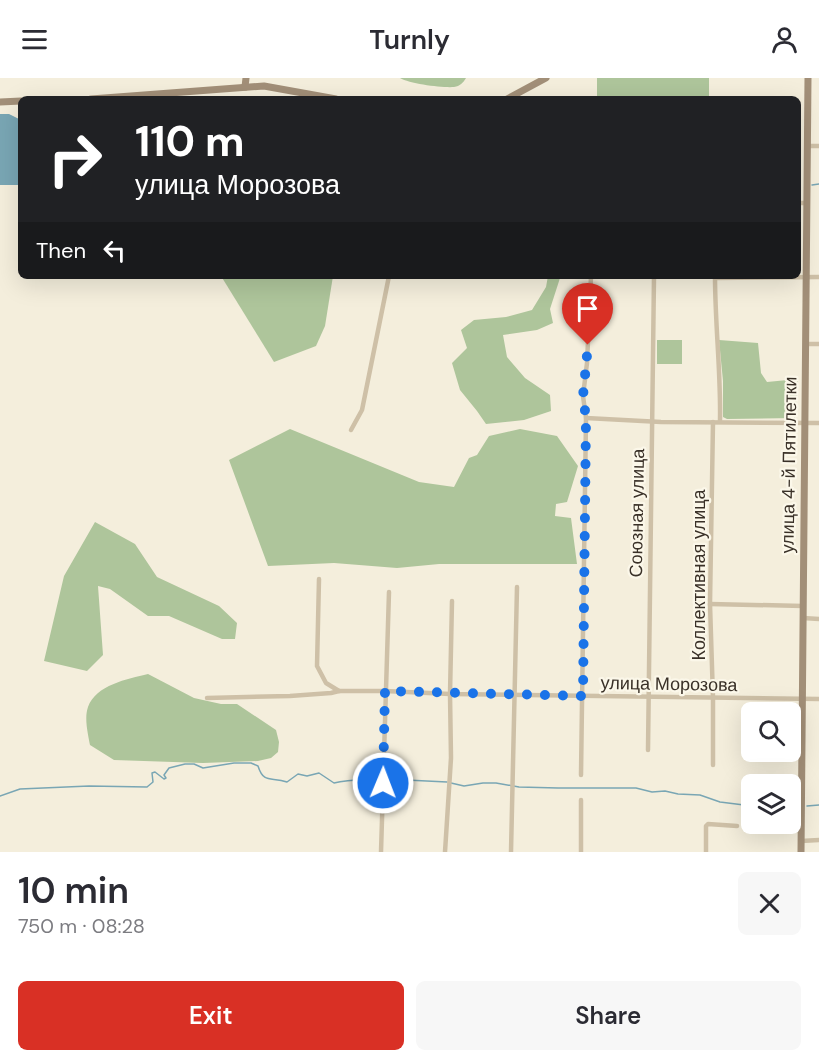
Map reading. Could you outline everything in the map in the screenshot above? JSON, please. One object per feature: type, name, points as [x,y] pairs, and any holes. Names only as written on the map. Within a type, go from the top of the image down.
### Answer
[{"type":"street","points":[[236,88],[237,78]]},
{"type":"street","points":[[245,87],[246,78]]},
{"type":"street","points":[[513,96],[546,78]]},
{"type":"street","name":"улица 4-й Пятилетки","points":[[801,852],[805,422],[805,277],[802,203],[808,78]]},
{"type":"street","points":[[130,96],[264,86],[321,96]]},
{"type":"street","points":[[0,102],[18,101]]},
{"type":"street","points":[[806,146],[819,146]]},
{"type":"street","points":[[801,277],[819,277]]},
{"type":"street","points":[[351,430],[362,410],[388,279]]},
{"type":"street","points":[[581,775],[586,418],[583,396],[591,279]]},
{"type":"street","name":"Союзная улица","points":[[648,750],[654,279]]},
{"type":"street","points":[[715,279],[720,421]]},
{"type":"street","points":[[805,344],[819,345]]},
{"type":"street","points":[[586,418],[652,422],[819,423]]},
{"type":"street","name":"Коллективная улица","points":[[713,422],[710,604],[713,765]]},
{"type":"street","points":[[319,579],[317,666],[326,683],[339,691]]},
{"type":"street","points":[[511,852],[517,587]]},
{"type":"street","points":[[381,852],[389,592]]},
{"type":"street","points":[[446,852],[450,788],[452,601]]},
{"type":"street","points":[[710,604],[803,606]]},
{"type":"street","points":[[803,618],[819,619]]},
{"type":"street","name":"улица Морозова","points":[[207,698],[290,696],[339,691],[385,691],[450,694],[515,693],[819,699]]},
{"type":"street","points":[[580,800],[581,852]]},
{"type":"street","points":[[706,852],[706,826],[708,824],[737,826]]},
{"type":"street","points":[[801,841],[819,840]]},
{"type":"green space","points":[[400,78],[466,78],[460,85],[449,87],[419,84]]},
{"type":"green space","points":[[597,78],[709,78],[709,96],[597,96]]},
{"type":"green space","points":[[223,279],[333,279],[325,326],[316,346],[274,362]]},
{"type":"green space","points":[[547,279],[560,279],[550,309],[553,323],[537,330],[503,335],[507,357],[525,378],[550,395],[551,411],[524,420],[486,424],[460,390],[452,363],[467,348],[461,330],[474,320],[506,317],[532,310],[546,287]]},
{"type":"green space","points":[[657,340],[682,340],[682,364],[657,364]]},
{"type":"green space","points":[[719,340],[758,343],[761,373],[767,382],[798,379],[795,418],[727,419],[723,417],[723,381]]},
{"type":"green space","points":[[290,429],[419,482],[454,487],[469,458],[477,455],[489,436],[520,429],[557,436],[578,466],[567,502],[556,504],[555,516],[571,518],[577,564],[439,564],[397,568],[334,563],[268,566],[229,460]]},
{"type":"green space","points":[[95,522],[135,544],[157,577],[219,606],[237,623],[235,639],[222,639],[169,616],[148,616],[110,589],[98,586],[103,655],[87,671],[44,661],[64,576]]},
{"type":"green space","points":[[148,674],[194,698],[221,704],[237,704],[276,730],[279,742],[278,752],[271,758],[258,761],[203,763],[114,760],[90,745],[86,716],[92,699],[113,684]]},
{"type":"water","points":[[0,114],[9,114],[18,118],[18,185],[0,185]]},
{"type":"waterway","points":[[812,185],[819,184]]},
{"type":"waterway","points":[[0,796],[20,789],[89,786],[147,787],[153,782],[152,773],[155,772],[164,779],[169,768],[185,764],[194,764],[203,768],[251,763],[258,766],[266,778],[287,782],[298,774],[307,776],[319,773],[334,783],[381,779]]},
{"type":"waterway","points":[[386,779],[447,782]]},
{"type":"waterway","points":[[451,783],[464,786],[496,783],[519,787],[636,788],[652,792],[665,791],[700,795],[720,802],[741,805]]},
{"type":"waterway","points":[[807,806],[819,805]]},
{"type":"route","points":[[383,783],[385,691],[583,696],[586,418],[583,396],[588,345]]}]
